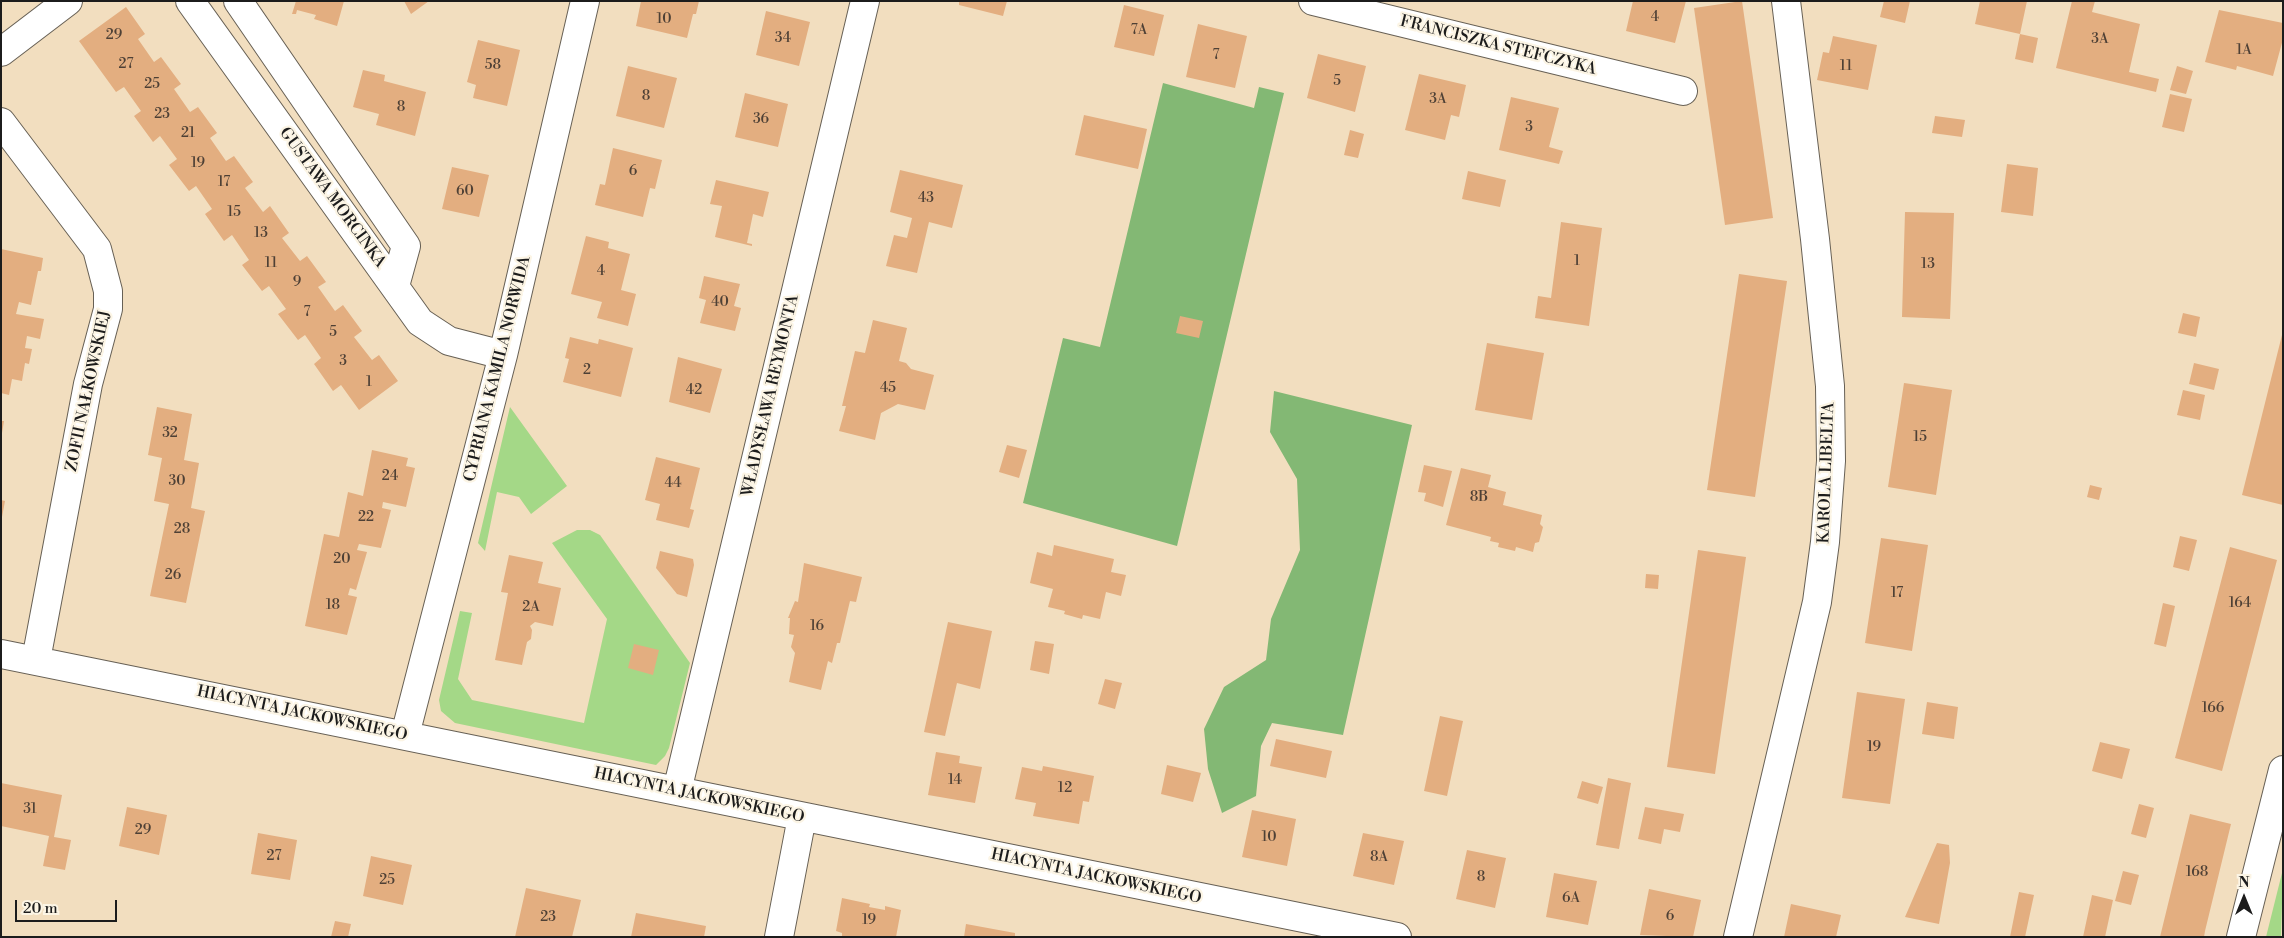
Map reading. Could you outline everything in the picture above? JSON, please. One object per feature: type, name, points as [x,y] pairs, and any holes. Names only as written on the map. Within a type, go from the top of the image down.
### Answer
[{"type":"street","points":[[1,52],[68,1]]},
{"type":"street","name":"GUSTAWA MORCINKA","points":[[190,1],[420,322],[449,342],[503,355]]},
{"type":"street","points":[[238,1],[406,246],[395,286]]},
{"type":"street","name":"CYPRIANA KAMILA NORWIDA","points":[[404,735],[503,355],[585,1]]},
{"type":"street","name":"WŁADYSŁAWA REYMONTA","points":[[677,791],[865,1]]},
{"type":"street","name":"FRANCISZKA STEFCZYKA","points":[[1314,1],[1683,91]]},
{"type":"street","name":"KAROLA LIBELTA","points":[[1738,937],[1817,602],[1825,542],[1831,461],[1830,386],[1814,230],[1786,1]]},
{"type":"street","name":"ZOFII NAŁKOWSKIEJ","points":[[1,122],[97,249],[108,291],[105,323],[88,384],[36,660]]},
{"type":"street","name":"HIACYNTA JACKOWSKIEGO","points":[[1,654],[802,817],[1315,929],[1397,937]]},
{"type":"street","points":[[2241,937],[2283,770]]},
{"type":"street","points":[[779,937],[802,817]]},
{"type":"green space","points":[[1163,83],[1254,108],[1259,87],[1284,93],[1177,546],[1023,503],[1063,338],[1100,347]]},
{"type":"green space","points":[[1274,391],[1412,425],[1343,735],[1272,723],[1261,746],[1256,796],[1222,813],[1208,769],[1204,729],[1224,687],[1266,660],[1271,619],[1300,550],[1297,479],[1270,432]]},
{"type":"green space","points":[[510,407],[567,486],[531,514],[519,497],[497,492],[485,551],[478,543]]},
{"type":"green space","points":[[577,530],[590,530],[600,535],[690,663],[669,748],[665,756],[656,765],[455,723],[441,711],[439,700],[460,611],[472,613],[458,679],[472,700],[584,723],[607,619],[552,543]]},
{"type":"green space","points":[[2283,869],[2281,937],[2266,937]]},
{"type":"building","points":[[296,1],[344,1],[337,26],[314,19],[316,15],[297,10],[296,14],[292,14]]},
{"type":"building","points":[[404,1],[429,1],[411,14]]},
{"type":"building","points":[[641,1],[699,1],[696,14],[693,14],[687,38],[636,26]]},
{"type":"building","points":[[959,1],[1007,1],[1003,16],[959,5]]},
{"type":"building","points":[[1633,1],[1686,1],[1675,43],[1626,31]]},
{"type":"building","points":[[1742,1],[1773,218],[1725,225],[1694,8]]},
{"type":"building","points":[[1884,1],[1910,1],[1905,23],[1880,17]]},
{"type":"building","points":[[1980,1],[2027,1],[2020,34],[1975,24]]},
{"type":"building","points":[[2072,1],[2095,1],[2092,12],[2140,24],[2129,72],[2159,79],[2156,92],[2056,68]]},
{"type":"building","points":[[1124,5],[1164,15],[1154,56],[1114,47]]},
{"type":"building","points":[[126,7],[145,34],[138,39],[154,62],[161,57],[181,84],[174,89],[190,112],[198,107],[217,133],[210,138],[226,161],[234,156],[253,182],[245,188],[263,212],[270,206],[289,233],[282,238],[300,261],[307,256],[326,282],[318,287],[335,311],[343,305],[362,331],[354,337],[372,360],[379,355],[398,381],[359,410],[341,385],[333,391],[314,364],[321,358],[305,335],[298,340],[278,314],[286,309],[269,286],[262,291],[242,265],[249,260],[232,235],[224,241],[205,214],[212,209],[196,186],[189,191],[169,165],[177,159],[160,136],[153,142],[134,116],[141,111],[124,87],[116,92],[79,41]]},
{"type":"building","points":[[2219,10],[2283,23],[2283,39],[2273,76],[2237,66],[2236,70],[2205,62]]},
{"type":"building","points":[[766,11],[810,22],[799,66],[756,55]]},
{"type":"building","points":[[1198,24],[1247,36],[1235,88],[1186,77]]},
{"type":"building","points":[[2020,34],[2038,38],[2033,63],[2015,59]]},
{"type":"building","points":[[1833,36],[1877,45],[1868,90],[1817,80],[1823,52],[1829,53]]},
{"type":"building","points":[[478,40],[520,50],[507,106],[473,98],[476,85],[467,82]]},
{"type":"building","points":[[1318,54],[1366,66],[1355,112],[1307,98]]},
{"type":"building","points":[[628,66],[677,78],[664,128],[616,116]]},
{"type":"building","points":[[2177,66],[2193,71],[2186,94],[2170,90]]},
{"type":"building","points":[[363,70],[385,75],[384,81],[426,92],[415,136],[376,125],[379,114],[353,107]]},
{"type":"building","points":[[1419,74],[1466,85],[1459,117],[1451,115],[1445,140],[1405,130]]},
{"type":"building","points":[[745,93],[788,104],[778,147],[735,137]]},
{"type":"building","points":[[2170,94],[2192,99],[2184,132],[2162,127]]},
{"type":"building","points":[[1511,97],[1559,108],[1549,147],[1563,151],[1559,164],[1499,150]]},
{"type":"building","points":[[1084,115],[1147,129],[1138,169],[1075,155]]},
{"type":"building","points":[[1935,116],[1965,120],[1962,137],[1932,133]]},
{"type":"building","points":[[1350,130],[1364,134],[1358,158],[1344,155]]},
{"type":"building","points":[[613,148],[662,160],[655,189],[650,188],[643,217],[595,205],[600,184],[605,185]]},
{"type":"building","points":[[2007,164],[2038,168],[2033,216],[2001,212]]},
{"type":"building","points":[[452,167],[489,175],[479,217],[442,209]]},
{"type":"building","points":[[900,170],[963,185],[952,228],[929,222],[917,273],[886,266],[894,235],[907,238],[912,218],[890,212]]},
{"type":"building","points":[[1468,171],[1506,180],[1500,207],[1462,199]]},
{"type":"building","points":[[716,180],[769,192],[763,217],[753,214],[747,243],[752,244],[752,246],[715,237],[722,206],[710,204]]},
{"type":"building","points":[[1905,212],[1954,213],[1950,319],[1902,317]]},
{"type":"building","points":[[1561,222],[1602,228],[1589,326],[1535,318],[1538,296],[1551,298]]},
{"type":"building","points":[[586,236],[609,242],[608,248],[630,254],[621,290],[636,294],[628,326],[597,318],[602,302],[571,294]]},
{"type":"building","points":[[1,249],[43,258],[41,271],[38,271],[31,305],[19,302],[16,314],[44,319],[40,339],[27,336],[25,348],[32,349],[29,364],[25,363],[22,381],[12,379],[9,395],[1,393]]},
{"type":"building","points":[[1739,274],[1787,281],[1755,497],[1707,490]]},
{"type":"building","points":[[704,276],[740,284],[734,306],[741,308],[735,331],[700,323],[706,300],[699,298]]},
{"type":"building","points":[[2183,313],[2200,317],[2196,337],[2178,333]]},
{"type":"building","points":[[1180,316],[1203,321],[1199,338],[1176,333]]},
{"type":"building","points":[[873,320],[907,328],[899,361],[906,363],[911,369],[934,375],[925,410],[898,404],[881,413],[875,440],[839,431],[846,406],[842,406],[855,351],[865,353]]},
{"type":"building","points":[[2283,335],[2283,505],[2242,495]]},
{"type":"building","points":[[570,337],[598,344],[599,339],[633,348],[621,397],[563,382],[569,359],[565,358]]},
{"type":"building","points":[[1487,343],[1544,353],[1532,420],[1475,410]]},
{"type":"building","points":[[678,357],[722,369],[710,413],[669,402]]},
{"type":"building","points":[[2194,363],[2219,369],[2214,390],[2189,384]]},
{"type":"building","points":[[1904,383],[1952,390],[1936,495],[1888,487]]},
{"type":"building","points":[[2183,390],[2205,395],[2200,420],[2177,415]]},
{"type":"building","points":[[157,407],[192,414],[184,460],[199,463],[191,508],[205,511],[186,603],[150,596],[169,504],[154,501],[162,458],[148,455]]},
{"type":"building","points":[[1,421],[4,421],[2,433],[1,433]]},
{"type":"building","points":[[1007,445],[1027,450],[1019,478],[999,472]]},
{"type":"building","points":[[372,450],[408,458],[406,466],[415,468],[406,507],[383,502],[382,508],[391,510],[381,548],[359,544],[357,550],[367,552],[356,590],[350,588],[348,595],[357,597],[347,635],[305,626],[324,534],[339,537],[348,492],[363,496]]},
{"type":"building","points":[[656,457],[700,468],[690,509],[694,510],[689,528],[656,520],[660,504],[645,500]]},
{"type":"building","points":[[1424,465],[1452,471],[1443,507],[1424,501],[1426,493],[1418,492]]},
{"type":"building","points":[[1461,468],[1491,475],[1488,487],[1506,492],[1503,505],[1542,515],[1540,524],[1543,527],[1539,542],[1535,543],[1533,552],[1516,547],[1515,551],[1498,547],[1499,543],[1490,541],[1491,537],[1446,525]]},
{"type":"building","points":[[2090,485],[2102,488],[2099,500],[2087,497]]},
{"type":"building","points":[[1,500],[5,501],[2,517],[1,517]]},
{"type":"building","points":[[2180,536],[2197,540],[2189,571],[2173,567]]},
{"type":"building","points":[[1881,538],[1928,545],[1912,651],[1865,643]]},
{"type":"building","points":[[1054,545],[1114,559],[1111,572],[1126,575],[1121,596],[1106,592],[1100,619],[1083,615],[1082,619],[1064,614],[1065,611],[1048,607],[1053,589],[1030,583],[1037,552],[1052,556]]},
{"type":"building","points":[[2230,547],[2277,560],[2222,771],[2175,758]]},
{"type":"building","points":[[1698,550],[1746,557],[1715,774],[1667,767]]},
{"type":"building","points":[[660,551],[693,559],[694,565],[687,597],[677,594],[656,568]]},
{"type":"building","points":[[509,555],[543,562],[538,583],[561,588],[553,626],[535,622],[530,626],[532,630],[531,639],[527,642],[522,665],[495,660],[508,593],[501,592]]},
{"type":"building","points":[[804,563],[862,577],[856,602],[850,601],[840,643],[837,643],[832,663],[828,661],[821,690],[789,682],[795,653],[791,647],[794,635],[789,634],[790,618],[788,618],[795,601],[798,602]]},
{"type":"building","points":[[1646,574],[1659,575],[1658,589],[1645,588]]},
{"type":"building","points":[[2163,603],[2175,606],[2166,647],[2154,644]]},
{"type":"building","points":[[948,622],[992,631],[980,689],[957,683],[945,736],[924,732]]},
{"type":"building","points":[[1035,641],[1054,644],[1049,674],[1030,670]]},
{"type":"building","points":[[634,644],[659,650],[653,675],[628,668]]},
{"type":"building","points":[[1105,679],[1122,683],[1115,709],[1098,704]]},
{"type":"building","points":[[1857,692],[1905,699],[1890,804],[1842,798]]},
{"type":"building","points":[[1927,702],[1958,707],[1954,739],[1922,734]]},
{"type":"building","points":[[1440,716],[1463,721],[1447,796],[1424,791]]},
{"type":"building","points":[[1276,739],[1332,751],[1326,778],[1270,766]]},
{"type":"building","points":[[2100,742],[2130,749],[2122,779],[2092,771]]},
{"type":"building","points":[[936,752],[960,756],[959,763],[982,767],[975,803],[928,795]]},
{"type":"building","points":[[1167,765],[1201,773],[1193,802],[1161,794]]},
{"type":"building","points":[[1043,766],[1094,776],[1089,802],[1083,801],[1079,824],[1033,816],[1036,803],[1015,799],[1022,767],[1042,771]]},
{"type":"building","points":[[1608,778],[1631,783],[1619,849],[1596,845]]},
{"type":"building","points":[[1582,781],[1603,787],[1598,804],[1577,798]]},
{"type":"building","points":[[1,783],[62,795],[54,837],[71,840],[65,870],[43,866],[49,836],[1,826]]},
{"type":"building","points":[[2139,804],[2154,808],[2146,838],[2131,834]]},
{"type":"building","points":[[127,807],[167,815],[159,855],[119,846]]},
{"type":"building","points":[[1645,807],[1684,814],[1680,832],[1664,829],[1661,844],[1638,839]]},
{"type":"building","points":[[1252,810],[1296,819],[1287,866],[1242,857]]},
{"type":"building","points":[[2190,814],[2231,824],[2204,937],[2160,937]]},
{"type":"building","points":[[258,833],[297,840],[290,880],[251,874]]},
{"type":"building","points":[[1363,833],[1404,841],[1394,885],[1353,876]]},
{"type":"building","points":[[1937,843],[1949,845],[1950,863],[1939,924],[1905,917]]},
{"type":"building","points":[[1467,850],[1506,858],[1495,908],[1456,899]]},
{"type":"building","points":[[371,856],[412,865],[403,905],[363,896]]},
{"type":"building","points":[[2123,871],[2139,875],[2131,905],[2115,901]]},
{"type":"building","points":[[1554,873],[1597,881],[1588,925],[1546,917]]},
{"type":"building","points":[[526,888],[581,900],[572,937],[515,937]]},
{"type":"building","points":[[1649,889],[1701,900],[1693,937],[1640,935]]},
{"type":"building","points":[[2019,892],[2034,895],[2025,937],[2010,937]]},
{"type":"building","points":[[2092,895],[2113,900],[2105,937],[2083,937]]},
{"type":"building","points":[[842,898],[870,904],[869,907],[885,910],[885,906],[901,910],[896,937],[842,937],[842,933],[836,931]]},
{"type":"building","points":[[1791,904],[1841,915],[1836,937],[1784,937]]},
{"type":"building","points":[[636,913],[706,926],[704,937],[631,937]]},
{"type":"building","points":[[335,921],[351,924],[348,937],[331,937]]},
{"type":"building","points":[[966,924],[1015,933],[1015,937],[964,937]]}]
